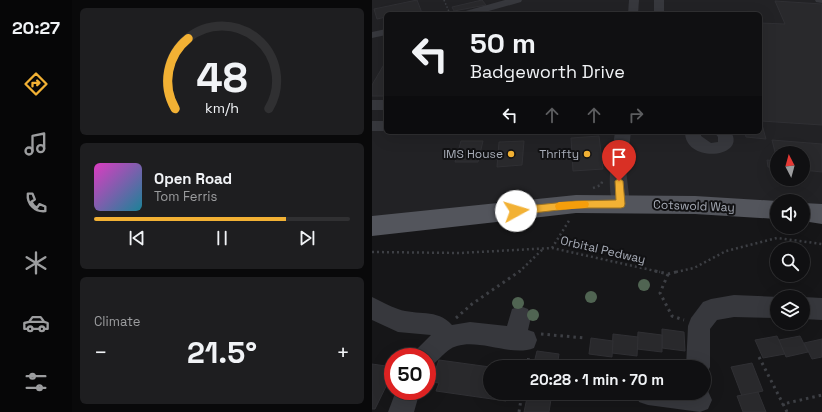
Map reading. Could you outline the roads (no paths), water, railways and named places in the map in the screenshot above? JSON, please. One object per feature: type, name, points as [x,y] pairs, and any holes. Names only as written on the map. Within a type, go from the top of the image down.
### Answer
[{"type":"main road","name":"Cotswold Way","points":[[372,226],[576,204],[695,205],[770,210]]},
{"type":"main road","points":[[810,213],[822,214]]},
{"type":"street","points":[[473,12],[517,0]]},
{"type":"street","points":[[633,12],[634,0]]},
{"type":"street","points":[[659,0],[659,12]]},
{"type":"street","points":[[372,105],[384,105]]},
{"type":"street","points":[[372,126],[384,126]]},
{"type":"street","points":[[621,204],[618,170],[623,134]]},
{"type":"street","points":[[690,134],[701,146],[715,149],[725,145],[726,136],[724,134]]},
{"type":"street","points":[[698,360],[699,326],[711,310],[734,306],[770,307]]},
{"type":"street","points":[[372,308],[398,321],[431,324],[439,327],[452,328],[462,334],[525,336]]},
{"type":"street","points":[[810,308],[822,309]]},
{"type":"street","points":[[434,348],[452,328]]},
{"type":"street","points":[[401,412],[405,400]]},
{"type":"street","points":[[688,400],[699,402]]},
{"type":"place","name":"IMS House","points":[[511,154]]},
{"type":"place","name":"Thrifty","points":[[587,154]]}]
